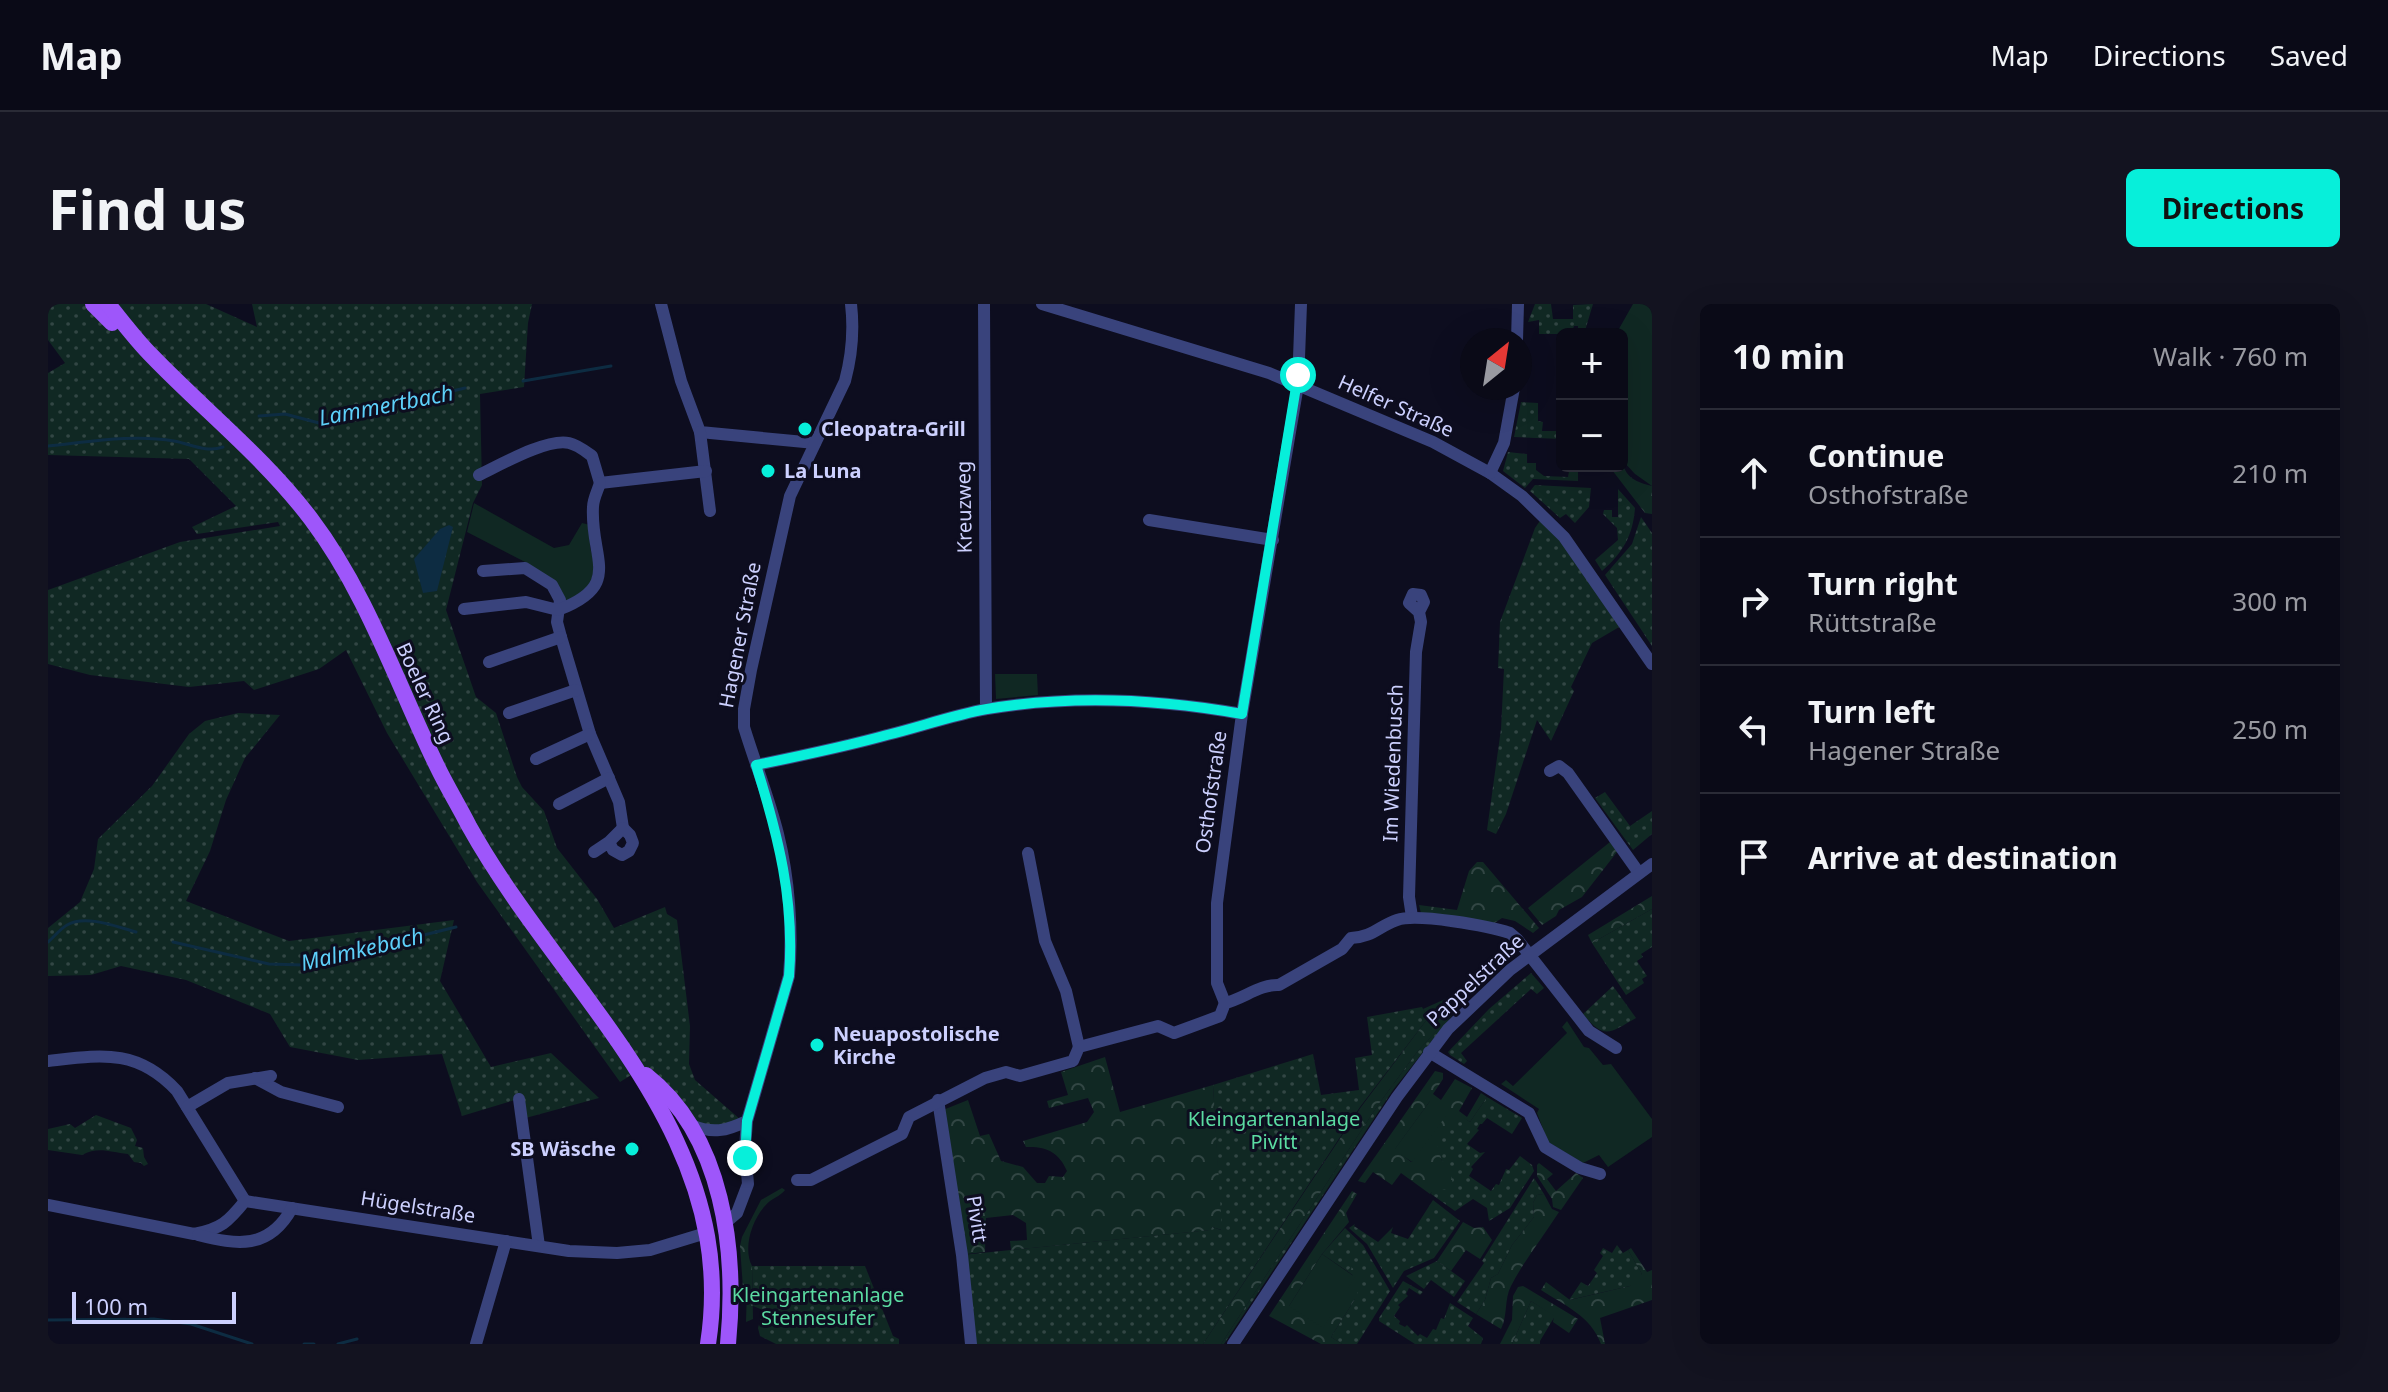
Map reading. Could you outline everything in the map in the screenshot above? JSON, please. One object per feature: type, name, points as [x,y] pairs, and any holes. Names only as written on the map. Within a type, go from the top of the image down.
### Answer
[{"type":"main road","name":"Boeler Ring","points":[[93,304],[125,336],[150,355]]},
{"type":"main road","name":"Boeler Ring","points":[[108,304],[150,355],[280,481],[331,546],[381,644],[438,768],[482,848],[522,910],[639,1069],[672,1127],[696,1189],[706,1233]]},
{"type":"main road","name":"Boeler Ring","points":[[639,1069],[666,1091],[691,1125],[716,1182],[724,1224]]},
{"type":"main road","points":[[708,1344],[713,1298],[706,1233],[724,1224],[731,1296],[728,1344]]},
{"type":"street","points":[[661,304],[681,381],[700,432],[710,511]]},
{"type":"street","name":"Hagener Straße","points":[[724,1224],[737,1213],[748,1184],[745,1148],[747,1121],[789,976],[791,953],[786,881],[778,834],[744,727],[744,709],[790,496],[845,381],[850,364],[853,338],[851,304]]},
{"type":"street","name":"Kreuzweg","points":[[984,304],[986,709]]},
{"type":"street","name":"Helfer Straße","points":[[1042,304],[1269,373],[1433,442],[1490,473],[1522,496],[1564,537],[1652,664]]},
{"type":"street","name":"Osthofstraße","points":[[1225,1003],[1217,983],[1217,903],[1242,714],[1298,385],[1301,304]]},
{"type":"street","points":[[1517,328],[1518,304]]},
{"type":"street","points":[[1490,473],[1504,443],[1512,400]]},
{"type":"street","points":[[700,432],[815,443]]},
{"type":"street","points":[[464,609],[526,602],[558,610],[580,601],[597,583],[599,562],[593,504],[600,483],[592,456],[568,443],[555,443],[479,475]]},
{"type":"street","points":[[600,483],[706,471]]},
{"type":"street","points":[[1149,520],[1273,540]]},
{"type":"street","points":[[483,571],[525,568],[556,590],[560,600],[561,637],[576,690],[590,734],[619,802],[623,828],[633,839],[627,854],[617,853],[609,842]]},
{"type":"street","name":"Im Wiedenbusch","points":[[1412,917],[1410,853],[1419,612]]},
{"type":"street","points":[[489,662],[561,637]]},
{"type":"street","points":[[509,713],[576,690]]},
{"type":"street","points":[[756,765],[986,709],[1115,700],[1188,704],[1242,714]]},
{"type":"street","points":[[536,759],[590,734]]},
{"type":"street","points":[[1550,771],[1559,766],[1568,773],[1639,873]]},
{"type":"street","points":[[559,804],[609,778]]},
{"type":"street","points":[[594,852],[623,828]]},
{"type":"street","points":[[797,1180],[811,1180],[902,1134],[909,1117],[985,1078],[1006,1072],[1020,1076],[1073,1061],[1079,1047],[1066,991],[1045,941],[1028,853]]},
{"type":"street","name":"Pappelstraße","points":[[1233,1344],[1391,1104],[1429,1052],[1469,1007],[1529,955],[1652,864]]},
{"type":"street","points":[[1079,1047],[1158,1026],[1174,1033],[1220,1016],[1225,1003],[1242,999],[1267,984],[1279,985],[1342,949],[1351,938],[1367,938],[1395,921],[1412,917],[1502,930],[1517,939],[1589,1031],[1616,1048]]},
{"type":"street","points":[[1429,1052],[1529,1113],[1545,1147],[1580,1168],[1600,1174]]},
{"type":"street","points":[[48,1061],[104,1055],[145,1065],[163,1076],[187,1107],[245,1201],[228,1221],[213,1230],[194,1234]]},
{"type":"street","points":[[187,1107],[228,1083],[271,1076]]},
{"type":"street","points":[[255,1078],[281,1092],[338,1107]]},
{"type":"street","points":[[519,1099],[539,1246]]},
{"type":"street","name":"Pivitt","points":[[938,1100],[962,1255],[971,1344]]},
{"type":"street","points":[[691,1125],[716,1132],[747,1121]]},
{"type":"street","name":"Hügelstraße","points":[[245,1201],[569,1251],[617,1253],[650,1250],[706,1233]]},
{"type":"street","points":[[48,1205],[233,1244],[260,1239],[280,1224],[292,1208]]},
{"type":"street","points":[[476,1344],[506,1241]]},
{"type":"green space","points":[[48,304],[206,304],[257,327],[252,304],[532,304],[524,387],[480,394],[482,485],[473,503],[446,610],[476,697],[496,713],[522,787],[544,811],[557,848],[597,899],[614,928],[665,907],[667,914],[677,920],[690,1026],[689,1064],[695,1080],[741,1120],[706,1131],[639,1070],[620,1082],[477,882],[387,733],[346,650],[319,669],[254,690],[244,681],[189,687],[90,675],[48,664],[48,590],[180,542],[280,526],[278,522],[197,534],[192,527],[236,506],[189,459],[48,455],[48,373],[65,363],[48,340]]},
{"type":"green space","points":[[1535,304],[1551,304],[1553,319],[1573,319],[1573,305],[1593,304],[1586,328],[1556,328],[1556,334],[1539,334],[1539,320],[1528,322]]},
{"type":"green space","points":[[1633,304],[1652,304],[1652,486],[1628,466],[1628,328],[1619,328]]},
{"type":"green space","points":[[1521,402],[1538,403],[1538,421],[1543,422],[1542,431],[1556,431],[1556,439],[1514,437]]},
{"type":"green space","points":[[1508,452],[1527,454],[1527,463],[1536,463],[1536,470],[1544,476],[1568,477],[1569,472],[1578,472],[1578,481],[1533,479],[1525,488],[1503,471]]},
{"type":"green space","points":[[1614,472],[1627,472],[1632,478],[1652,486],[1652,514],[1645,513]]},
{"type":"green space","points":[[1535,485],[1591,488],[1589,507],[1575,523],[1566,514],[1560,518],[1530,491]]},
{"type":"green space","points":[[1618,489],[1635,508],[1634,518],[1626,543],[1602,571],[1595,560],[1618,540],[1617,528],[1603,514],[1604,510],[1612,510],[1612,517],[1618,517]]},
{"type":"green space","points":[[474,503],[554,548],[569,545],[582,523],[590,525],[590,547],[595,567],[589,588],[566,601],[529,564],[467,532]]},
{"type":"green space","points":[[1544,515],[1626,623],[1592,643],[1551,741],[1537,720],[1506,814],[1496,834],[1487,830],[1501,729],[1504,669],[1498,668],[1500,622],[1535,528]]},
{"type":"green space","points":[[1641,517],[1652,533],[1652,646],[1605,575],[1632,544]]},
{"type":"green space","points":[[995,674],[1037,674],[1038,695],[996,699]]},
{"type":"green space","points":[[238,713],[280,715],[245,758],[226,800],[210,851],[186,901],[289,941],[454,920],[440,981],[491,1067],[551,1053],[599,1098],[522,1119],[518,1099],[462,1116],[442,1054],[358,1060],[290,1047],[270,1014],[186,980],[121,966],[91,975],[48,976],[48,928],[80,902],[94,869],[98,839],[152,786],[189,734],[205,721]]},
{"type":"green space","points":[[1605,792],[1630,826],[1652,811],[1652,834],[1633,850],[1595,798]]},
{"type":"green space","points":[[1610,842],[1617,852],[1582,897],[1559,910],[1556,916],[1542,925],[1528,908]]},
{"type":"green space","points":[[1477,862],[1483,862],[1539,928],[1533,933],[1515,921],[1502,918],[1493,924],[1421,913],[1419,905],[1457,910],[1469,871]]},
{"type":"green space","points":[[1652,896],[1652,909],[1592,943],[1588,935]]},
{"type":"green space","points":[[1652,909],[1652,947],[1637,961],[1647,976],[1642,979],[1644,983],[1626,995],[1592,943]]},
{"type":"green space","points":[[1531,973],[1544,988],[1537,994],[1531,989],[1461,1053],[1467,1061],[1464,1064],[1450,1055],[1448,1052],[1489,1009]]},
{"type":"green space","points":[[1613,986],[1636,1018],[1613,1030],[1602,1031],[1583,1014]]},
{"type":"green space","points":[[1452,996],[1459,1000],[1460,1005],[1417,1052],[1378,1105],[1221,1344],[1203,1344],[1361,1107],[1428,1018],[1423,1009]]},
{"type":"green space","points":[[1465,999],[1393,1090],[1224,1344],[1221,1344],[1378,1105],[1417,1052]]},
{"type":"green space","name":"Kleingartenanlage Pivitt","points":[[1422,1007],[1428,1018],[1360,1107],[1203,1344],[971,1344],[962,1255],[1210,1230],[1212,1227],[1221,1230],[1213,1085],[1313,1054],[1321,1095],[1359,1090],[1355,1058],[1372,1055],[1367,1017]]},
{"type":"green space","points":[[1567,1021],[1584,1047],[1589,1048],[1603,1065],[1611,1064],[1652,1119],[1652,1137],[1608,1167],[1599,1155],[1583,1163],[1548,1142],[1537,1113],[1539,1109],[1501,1084],[1506,1080],[1513,1086],[1567,1033],[1562,1027]]},
{"type":"green space","points":[[1105,1057],[1120,1112],[1213,1085],[1222,1230],[1212,1227],[1211,1230],[1011,1250],[1010,1241],[1027,1240],[1026,1223],[1013,1215],[986,1218],[985,1252],[966,1254],[943,1110],[968,1100],[980,1136],[989,1134],[1001,1161],[1023,1167],[1037,1183],[1045,1183],[1049,1176],[1063,1177],[1067,1171],[1064,1164],[1051,1152],[1026,1147],[1023,1141],[1087,1122],[1094,1112],[1088,1098],[1049,1108],[1047,1101],[1068,1095],[1061,1072]]},
{"type":"green space","points":[[1435,1071],[1443,1073],[1443,1079],[1433,1094],[1441,1100],[1455,1079],[1472,1088],[1459,1111],[1467,1117],[1481,1093],[1487,1097],[1470,1122],[1457,1114],[1437,1144],[1442,1161],[1451,1168],[1453,1189],[1434,1190],[1430,1194],[1401,1173],[1392,1185],[1373,1172],[1365,1183],[1358,1181]],"holes":[[[1430,1101],[1412,1162],[1395,1149]]]},
{"type":"green space","points":[[1487,1097],[1522,1118],[1512,1134],[1487,1118],[1480,1124],[1479,1130],[1467,1144],[1480,1153],[1485,1152],[1471,1167],[1469,1176],[1491,1191],[1496,1184],[1499,1185],[1506,1169],[1509,1170],[1520,1156],[1532,1165],[1534,1171],[1510,1208],[1489,1221],[1487,1208],[1473,1199],[1455,1211],[1431,1194],[1442,1161],[1436,1144],[1457,1113],[1470,1122]]},
{"type":"green space","points":[[1430,1101],[1448,1113],[1412,1162],[1394,1150]]},
{"type":"green space","points":[[96,1115],[131,1128],[137,1140],[135,1146],[143,1148],[148,1164],[144,1166],[134,1162],[128,1154],[110,1151],[99,1150],[82,1155],[48,1150],[48,1129],[70,1124],[75,1128]]},
{"type":"green space","points":[[1539,1163],[1553,1174],[1547,1179],[1556,1191],[1576,1173],[1583,1178],[1561,1210],[1553,1207],[1552,1199],[1537,1176]]},
{"type":"green space","points":[[1534,1178],[1544,1194],[1537,1195],[1533,1203],[1534,1217],[1512,1245],[1498,1274],[1491,1278],[1485,1300],[1476,1314],[1457,1302]]},
{"type":"green space","points":[[782,1188],[785,1190],[759,1214],[751,1232],[748,1250],[752,1266],[753,1319],[746,1322],[747,1289],[743,1288],[742,1237],[761,1200]]},
{"type":"green space","points":[[1352,1191],[1357,1194],[1346,1213],[1349,1222],[1322,1254],[1289,1306],[1354,1276],[1347,1271],[1351,1267],[1364,1277],[1355,1299],[1331,1337],[1342,1344],[1321,1344],[1269,1316]]},
{"type":"green space","points":[[1544,1194],[1552,1209],[1559,1212],[1511,1286],[1501,1329],[1476,1314],[1485,1300],[1491,1278],[1498,1274],[1512,1245],[1534,1217],[1533,1203],[1537,1195]]},
{"type":"green space","points":[[1433,1200],[1460,1221],[1434,1258],[1404,1271],[1393,1288],[1367,1244],[1349,1228],[1355,1224],[1378,1242],[1393,1227],[1391,1233],[1408,1239]]},
{"type":"green space","points":[[1463,1222],[1474,1228],[1483,1227],[1492,1240],[1480,1259],[1466,1250],[1451,1271],[1437,1261]]},
{"type":"green space","points":[[1345,1228],[1363,1245],[1390,1291],[1357,1344],[1342,1344],[1331,1337],[1355,1299],[1352,1268],[1347,1271],[1322,1254]]},
{"type":"green space","points":[[1617,1245],[1623,1253],[1628,1250],[1642,1274],[1630,1286],[1569,1300],[1581,1282],[1588,1286],[1597,1273],[1594,1270],[1603,1256],[1600,1253],[1603,1248],[1612,1253]]},
{"type":"green space","points":[[1631,1248],[1647,1272],[1652,1270],[1652,1300],[1600,1318],[1605,1344],[1601,1344],[1584,1319],[1541,1290],[1546,1282],[1570,1300],[1630,1286],[1634,1278],[1642,1274],[1628,1250]]},
{"type":"green space","points":[[1322,1254],[1355,1277],[1323,1328],[1289,1306]]},
{"type":"green space","points":[[1437,1261],[1465,1281],[1454,1297],[1431,1280],[1424,1289],[1406,1276]]},
{"type":"green space","name":"Kleingartenanlage Stennesufer","points":[[752,1266],[865,1266],[899,1344],[776,1344],[760,1336],[758,1328],[763,1310],[753,1306]]},
{"type":"green space","points":[[1403,1281],[1423,1292],[1420,1295],[1409,1288],[1408,1296],[1398,1305],[1400,1307],[1394,1316],[1400,1321],[1399,1324],[1407,1325],[1418,1336],[1427,1338],[1433,1329],[1436,1330],[1441,1318],[1444,1319],[1450,1303],[1473,1318],[1468,1326],[1483,1338],[1481,1344],[1415,1344],[1379,1321]]},
{"type":"green space","points":[[1523,1286],[1578,1319],[1569,1333],[1553,1322],[1554,1316],[1531,1301],[1512,1344],[1500,1344],[1512,1320],[1513,1296],[1518,1287]]},
{"type":"green space","points":[[1531,1301],[1555,1316],[1540,1344],[1512,1344]]},
{"type":"water","points":[[449,525],[453,527],[437,591],[423,593],[414,559],[440,529]]},
{"type":"waterway","name":"Lammertbach","points":[[523,381],[611,366]]},
{"type":"waterway","name":"Lammertbach","points":[[259,416],[285,414],[319,423],[465,388]]},
{"type":"waterway","name":"Lammertbach","points":[[48,446],[143,438],[174,441],[205,449],[223,447]]},
{"type":"waterway","name":"Malmkebach","points":[[48,942],[67,925],[83,921],[102,922],[136,932]]},
{"type":"waterway","name":"Malmkebach","points":[[173,942],[269,964],[303,965],[456,927]]},
{"type":"waterway","points":[[48,1320],[154,1319],[191,1324],[252,1344]]},
{"type":"waterway","points":[[338,1344],[357,1339]]},
{"type":"waterway","points":[[304,1344],[314,1344]]},
{"type":"place","name":"Cleopatra-Grill","points":[[805,429]]},
{"type":"place","name":"La Luna","points":[[768,471]]},
{"type":"place","name":"Neuapostolische Kirche","points":[[817,1045]]},
{"type":"place","name":"SB Wäsche","points":[[632,1149]]},
{"type":"route","points":[[745,1158],[747,1121],[789,976],[791,953],[786,881],[778,834],[756,765],[986,709],[1115,700],[1188,704],[1242,714],[1298,375]]}]
